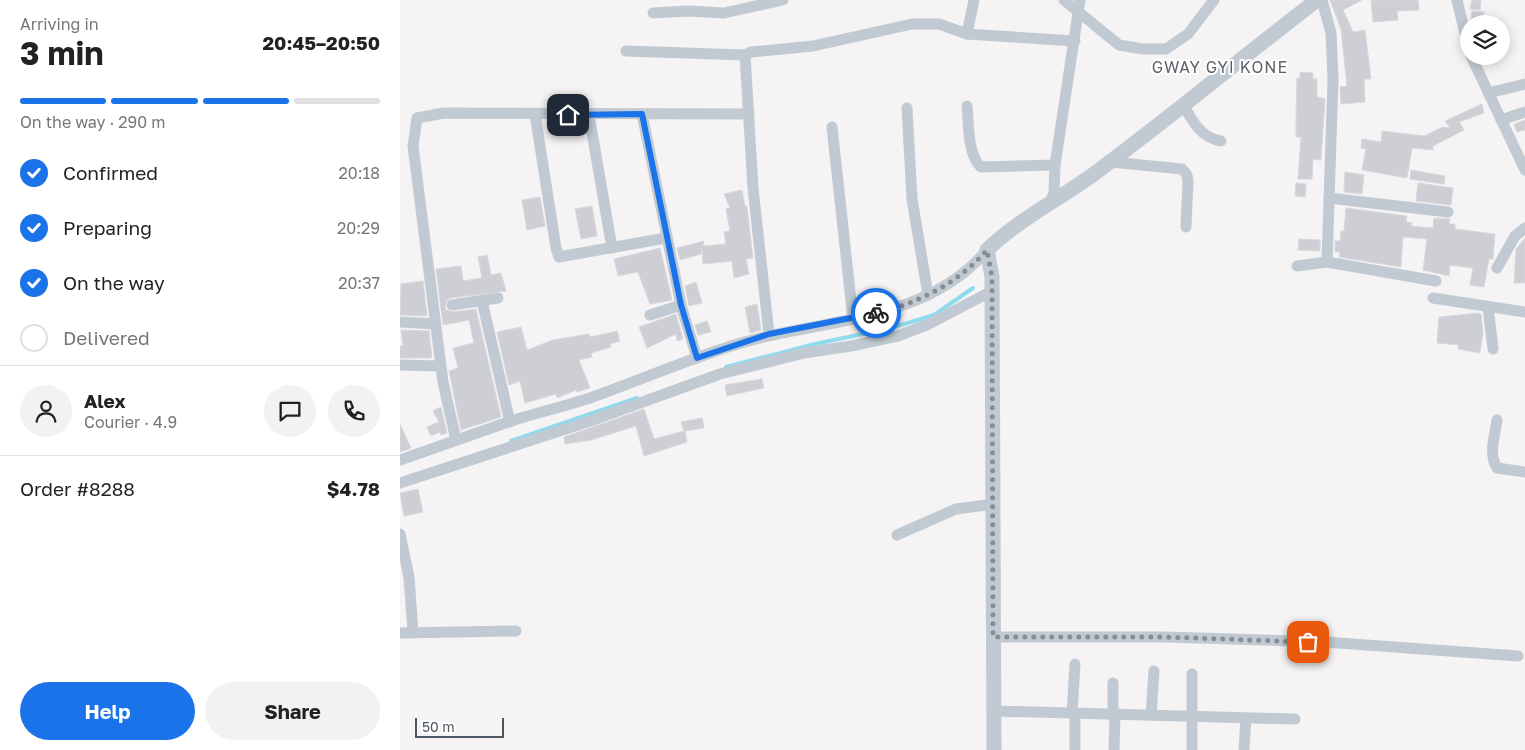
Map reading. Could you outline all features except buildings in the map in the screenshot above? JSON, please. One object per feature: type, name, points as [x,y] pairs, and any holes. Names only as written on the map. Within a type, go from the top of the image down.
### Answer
[{"type":"street","points":[[654,13],[688,11],[724,13],[784,0]]},
{"type":"street","points":[[967,34],[974,0]]},
{"type":"street","points":[[1064,0],[1079,6],[1119,45],[1143,49],[1166,49],[1188,34],[1214,0]]},
{"type":"street","points":[[400,460],[510,422],[585,399],[769,334],[883,312],[928,295],[976,264],[987,250],[1020,223],[1073,190],[1111,162],[1317,0]]},
{"type":"street","points":[[1322,0],[1331,34],[1333,79],[1327,262]]},
{"type":"street","points":[[1458,0],[1461,15]]},
{"type":"street","points":[[1049,204],[1054,193],[1055,165],[1079,6]]},
{"type":"street","points":[[626,51],[745,54],[824,44],[912,24],[939,24],[967,34],[1075,41]]},
{"type":"street","points":[[745,54],[753,188],[769,334]]},
{"type":"street","points":[[1475,65],[1525,169]]},
{"type":"street","points":[[1488,93],[1525,84]]},
{"type":"street","points":[[1183,104],[1195,125],[1204,134],[1221,141]]},
{"type":"street","points":[[967,106],[971,148],[976,163],[981,167],[1055,165]]},
{"type":"street","points":[[907,108],[912,199],[928,295]]},
{"type":"street","points":[[1500,120],[1525,112]]},
{"type":"street","points":[[456,440],[440,366],[413,146],[417,118],[444,113],[589,115],[749,114]]},
{"type":"street","points":[[535,114],[559,258],[666,238]]},
{"type":"street","points":[[642,114],[681,305],[697,358]]},
{"type":"street","points":[[589,115],[612,248]]},
{"type":"street","points":[[832,128],[853,319]]},
{"type":"street","points":[[1111,162],[1182,169],[1187,175],[1188,181],[1186,227]]},
{"type":"street","points":[[1329,198],[1448,212]]},
{"type":"street","points":[[1497,268],[1515,236],[1525,228]]},
{"type":"street","points":[[987,250],[991,267],[992,291],[994,750]]},
{"type":"street","points":[[1297,266],[1327,262],[1436,281]]},
{"type":"street","points":[[400,482],[590,421],[720,374],[804,353],[898,336],[930,324],[992,291]]},
{"type":"street","points":[[452,306],[498,298]]},
{"type":"street","points":[[1433,298],[1525,312]]},
{"type":"street","points":[[482,301],[510,422]]},
{"type":"street","points":[[650,315],[681,305]]},
{"type":"street","points":[[1488,307],[1493,349]]},
{"type":"street","points":[[400,322],[435,324]]},
{"type":"street","points":[[400,365],[440,366]]},
{"type":"street","points":[[1498,420],[1492,453],[1493,463],[1497,468],[1525,472]]},
{"type":"street","points":[[897,535],[956,509],[994,504]]},
{"type":"street","points":[[400,534],[409,577],[413,632]]},
{"type":"street","points":[[400,633],[516,631]]},
{"type":"street","points":[[993,637],[1165,637],[1316,642],[1518,656]]},
{"type":"street","points":[[1075,664],[1075,750]]},
{"type":"street","points":[[1151,715],[1154,671]]},
{"type":"street","points":[[1192,674],[1192,750]]},
{"type":"street","points":[[1113,683],[1114,750]]},
{"type":"street","points":[[993,712],[1114,713],[1296,719]]},
{"type":"street","points":[[1244,750],[1246,718]]},
{"type":"waterway","points":[[726,367],[815,344],[891,328],[934,315],[973,288]]},
{"type":"waterway","points":[[511,441],[637,398]]},
{"type":"way so far","points":[[876,313],[928,295],[976,264],[987,250],[992,277],[993,637],[1165,637],[1308,642]]},
{"type":"district","name":"GWAY GYI KONE","points":[[1220,67]]},
{"type":"route","points":[[568,115],[642,114],[681,305],[697,358],[722,348],[769,334],[876,313]]}]
